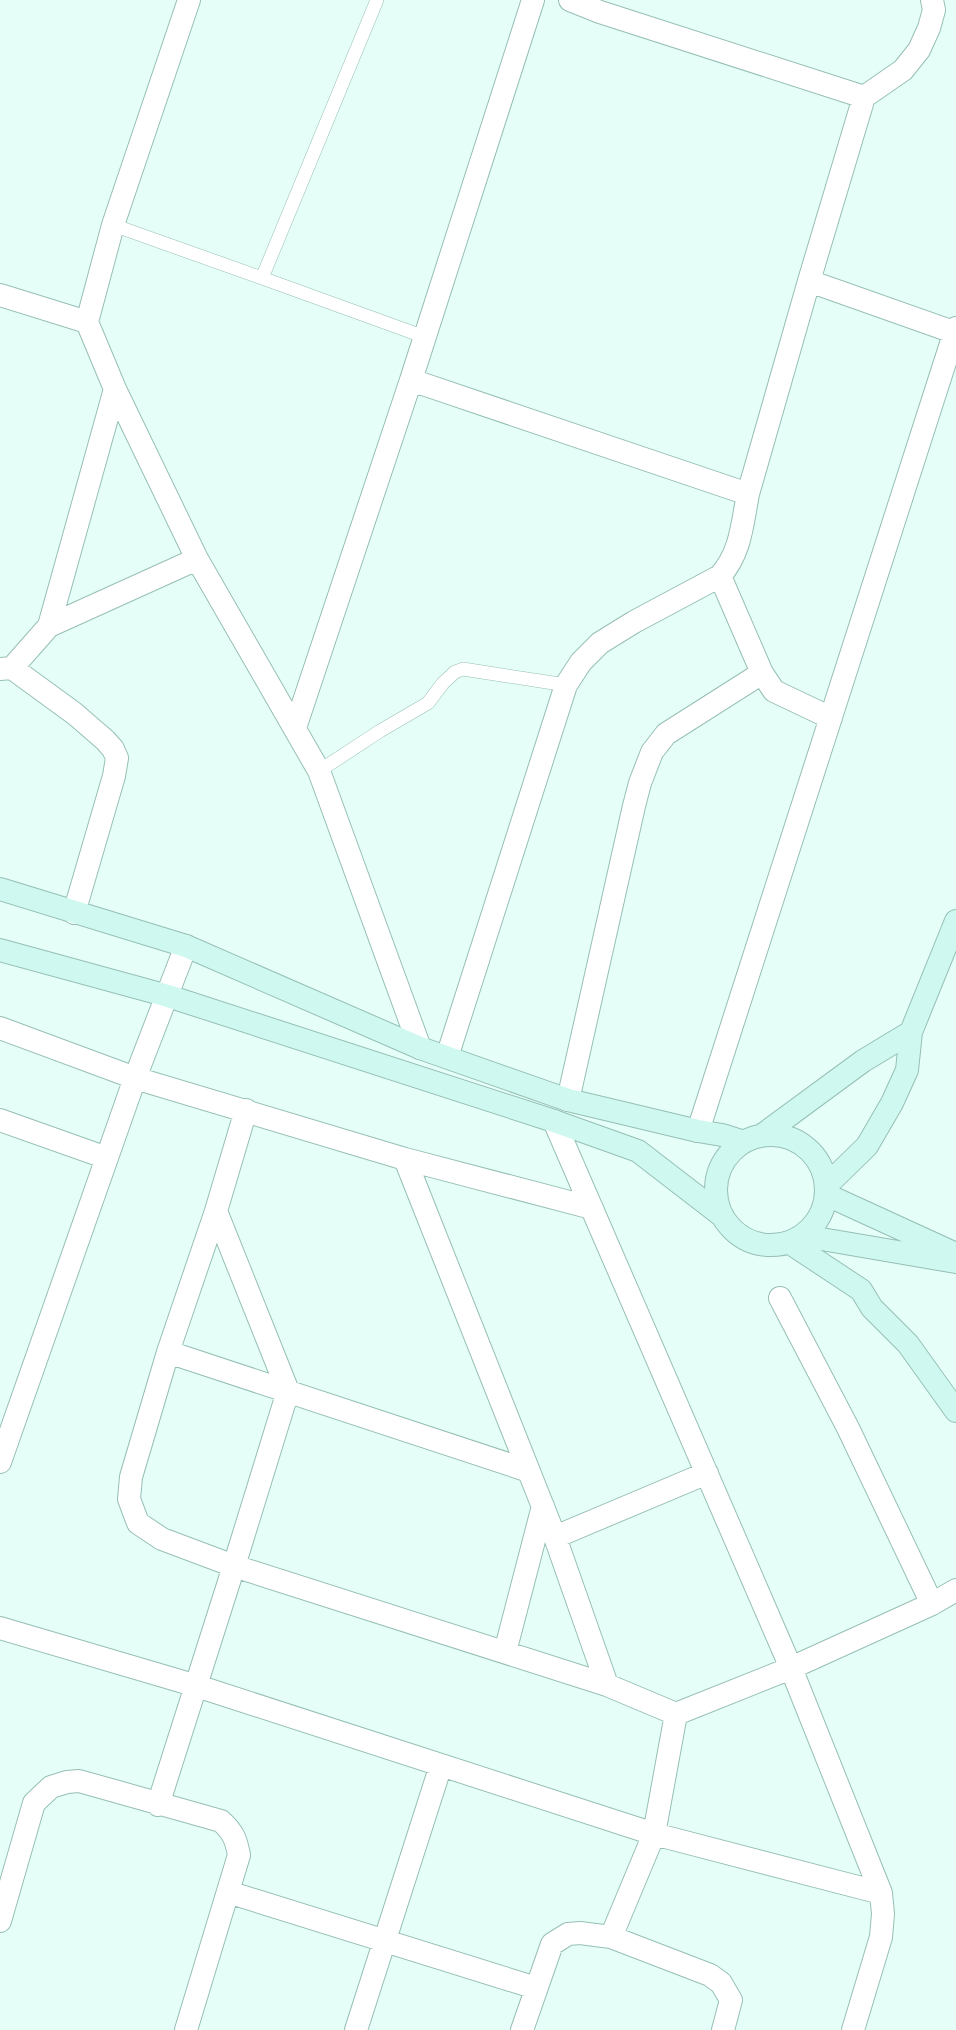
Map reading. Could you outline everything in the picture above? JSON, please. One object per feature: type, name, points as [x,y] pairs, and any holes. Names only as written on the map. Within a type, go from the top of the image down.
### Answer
[{"type":"main road","points":[[0,889],[74,913],[186,946],[420,1048],[568,1100],[698,1132],[752,1139],[779,1135],[797,1141],[812,1152],[822,1168],[827,1190],[825,1207],[820,1218],[797,1239]]},
{"type":"main road","points":[[827,1190],[867,1146],[892,1103],[908,1070],[911,1032],[956,921]]},
{"type":"main road","points":[[0,950],[168,996],[554,1121],[638,1151],[721,1215],[730,1228],[743,1238],[758,1244],[774,1246],[797,1239],[956,1262]]},
{"type":"main road","points":[[721,1215],[716,1198],[716,1180],[723,1163],[734,1149],[752,1139],[863,1061],[911,1032]]},
{"type":"main road","points":[[827,1190],[956,1254]]},
{"type":"main road","points":[[797,1239],[861,1290],[872,1308],[908,1344],[956,1411]]},
{"type":"street","points":[[189,0],[113,225],[87,322],[115,389],[197,559],[319,771],[420,1048]]},
{"type":"street","points":[[295,728],[411,380],[533,0]]},
{"type":"street","points":[[570,0],[602,6],[864,97]]},
{"type":"street","points":[[447,1057],[566,684],[581,662],[600,643],[634,622],[720,576],[730,564],[736,551],[748,494],[864,97],[902,70],[919,50],[929,28],[934,10],[932,0]]},
{"type":"street","points":[[698,1132],[956,331],[809,282]]},
{"type":"street","points":[[0,295],[87,322]]},
{"type":"street","points":[[411,380],[748,494]]},
{"type":"street","points":[[49,626],[115,389]]},
{"type":"street","points":[[74,913],[114,776],[117,758],[113,749],[105,740],[75,714],[6,669],[49,626],[197,559]]},
{"type":"street","points":[[720,576],[762,673],[774,691],[831,718]]},
{"type":"street","points":[[568,1100],[634,806],[640,783],[652,752],[666,734],[762,673]]},
{"type":"street","points":[[0,1462],[135,1078],[168,996],[186,946]]},
{"type":"street","points":[[0,1028],[135,1078],[246,1110],[405,1159],[592,1208]]},
{"type":"street","points":[[246,1110],[216,1211],[168,1352],[131,1476],[129,1499],[138,1522],[162,1539],[234,1566],[607,1685],[676,1714],[791,1668],[949,1598],[848,1428],[780,1298]]},
{"type":"street","points":[[0,1120],[107,1158]]},
{"type":"street","points":[[554,1121],[791,1668],[881,1893],[883,1914],[881,1937],[853,2030]]},
{"type":"street","points":[[405,1159],[555,1537],[607,1685]]},
{"type":"street","points":[[158,1805],[197,1686],[288,1391],[216,1211]]},
{"type":"street","points":[[168,1352],[529,1471]]},
{"type":"street","points":[[555,1537],[707,1473]]},
{"type":"street","points":[[505,1652],[543,1506]]},
{"type":"street","points":[[0,1628],[197,1686],[654,1834],[881,1893]]},
{"type":"street","points":[[611,1937],[654,1834],[676,1714]]},
{"type":"street","points":[[356,2030],[441,1765]]},
{"type":"street","points":[[0,1921],[34,1803],[51,1786],[79,1781],[158,1805],[221,1821],[231,1830],[236,1838],[239,1855],[186,2030]]},
{"type":"street","points":[[228,1892],[536,1988]]},
{"type":"street","points":[[522,2030],[552,1944],[568,1934],[580,1933],[611,1937],[710,1975],[721,1983],[731,2000],[723,2030]]},
{"type":"lane","points":[[262,278],[377,0]]},
{"type":"lane","points":[[113,225],[425,337]]},
{"type":"lane","points":[[319,771],[380,731],[428,703],[443,683],[455,672],[464,669],[566,684]]}]
